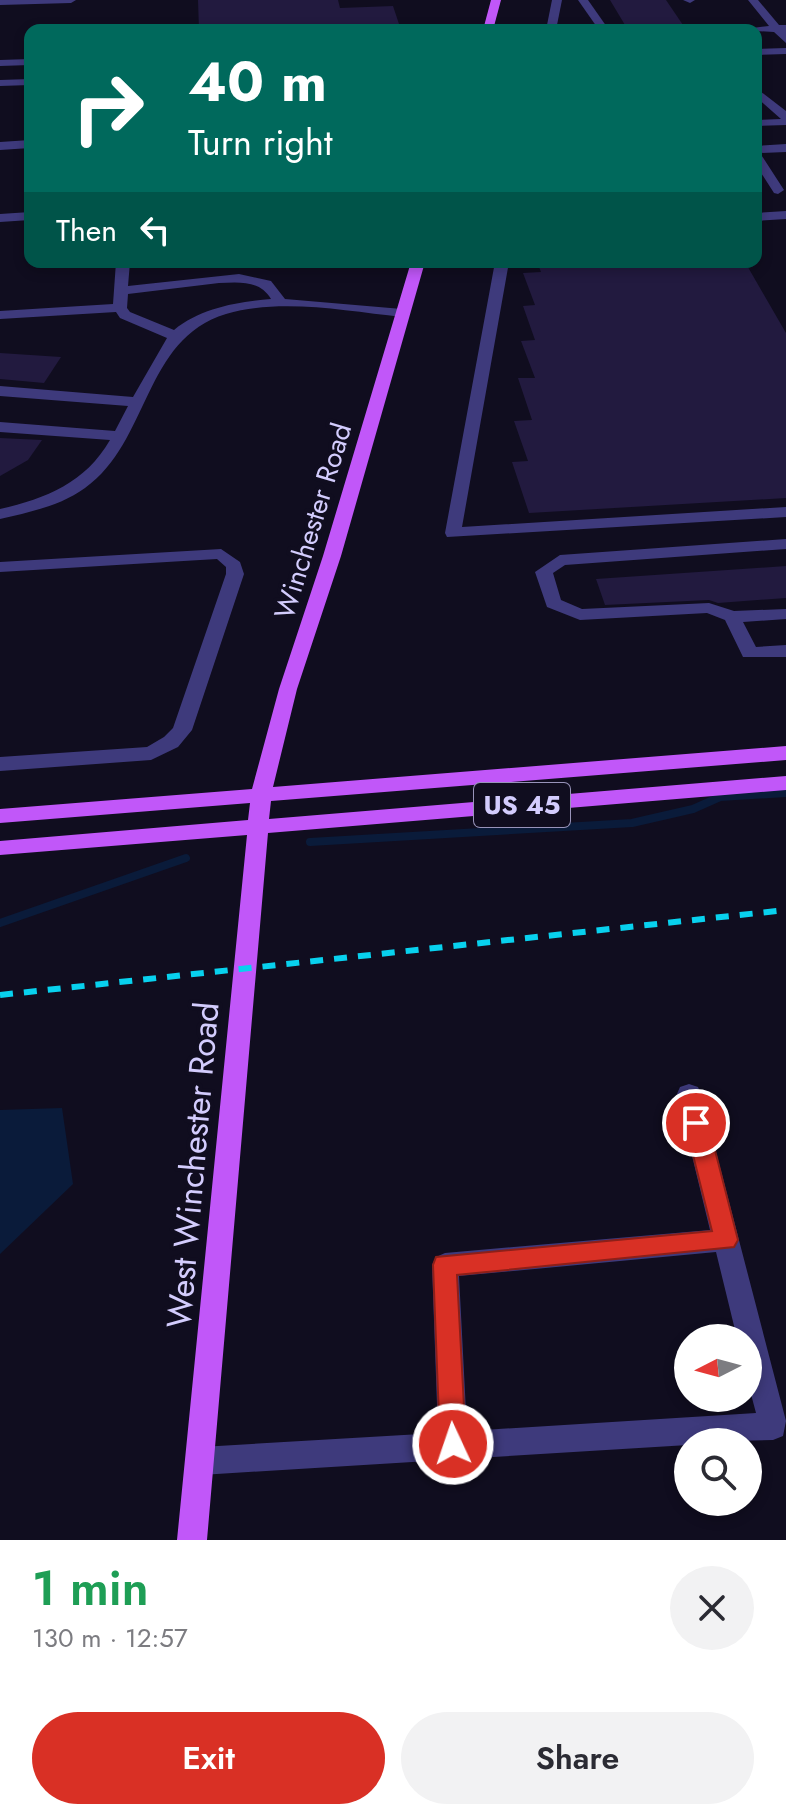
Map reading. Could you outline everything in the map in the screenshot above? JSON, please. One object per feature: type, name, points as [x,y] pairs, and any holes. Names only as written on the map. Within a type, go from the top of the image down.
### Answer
[{"type":"main road","points":[[490,24],[496,0]]},
{"type":"main road","name":"Winchester Road","points":[[261,795],[293,674],[332,556],[416,268]]},
{"type":"main road","name":"US 45","points":[[0,816],[786,753]]},
{"type":"main road","name":"US 45","points":[[0,848],[786,783]]},
{"type":"main road","name":"West Winchester Road","points":[[192,1540],[261,795]]},
{"type":"street","points":[[0,2],[71,0]]},
{"type":"street","points":[[552,24],[557,0]]},
{"type":"street","points":[[583,0],[600,24]]},
{"type":"street","points":[[753,0],[783,26]]},
{"type":"street","points":[[768,0],[783,26],[786,40]]},
{"type":"street","points":[[762,28],[783,26]]},
{"type":"street","points":[[762,52],[786,51]]},
{"type":"street","points":[[0,63],[24,62]]},
{"type":"street","points":[[0,83],[24,82]]},
{"type":"street","points":[[762,97],[786,119]]},
{"type":"street","points":[[762,122],[786,119]]},
{"type":"street","points":[[0,146],[24,144]]},
{"type":"street","points":[[762,150],[786,148]]},
{"type":"street","points":[[762,166],[777,190]]},
{"type":"street","points":[[762,217],[786,215]]},
{"type":"street","points":[[0,218],[24,216]]},
{"type":"street","points":[[123,268],[120,308],[125,315],[175,336]]},
{"type":"street","points":[[501,268],[453,533],[786,512]]},
{"type":"street","points":[[121,291],[225,278],[259,280],[269,285],[281,304]]},
{"type":"street","points":[[0,514],[53,501],[91,479],[110,457],[165,347],[175,336],[211,315],[254,305],[281,304],[402,313]]},
{"type":"street","points":[[0,315],[120,308]]},
{"type":"street","points":[[0,391],[138,402]]},
{"type":"street","points":[[0,427],[121,436]]},
{"type":"street","points":[[786,544],[560,560],[544,572],[553,603],[580,615],[709,608],[732,617],[786,614]]},
{"type":"street","points":[[0,567],[221,554],[234,566],[235,574],[182,730],[171,742],[151,753],[0,764]]},
{"type":"street","points":[[732,617],[750,653],[786,651]]},
{"type":"street","points":[[201,1461],[773,1426],[689,1094]]},
{"type":"street","points":[[453,1444],[445,1265],[726,1240]]},
{"type":"water","points":[[62,1108],[73,1184],[0,1254],[0,1110]]},
{"type":"building","points":[[198,0],[338,0],[340,8],[393,6],[399,24],[199,24]]},
{"type":"building","points":[[610,0],[666,0],[682,24],[624,24]]},
{"type":"building","points":[[539,268],[748,268],[786,333],[786,498],[529,513],[512,462],[528,461],[514,421],[532,420],[518,378],[535,378],[521,341],[535,340],[523,306],[535,305],[523,273],[541,272]]},
{"type":"building","points":[[0,353],[61,357],[44,383],[0,379]]},
{"type":"building","points":[[0,438],[42,440],[28,460],[0,476]]},
{"type":"building","points":[[786,566],[786,598],[718,603],[709,600],[605,605],[596,579]]},
{"type":"waterway","points":[[310,842],[632,823],[693,809],[720,797],[786,793]]},
{"type":"waterway","points":[[0,923],[186,858]]},
{"type":"railway","points":[[0,995],[786,910]]},
{"type":"route","points":[[453,1444],[445,1265],[726,1240],[696,1123]]}]
